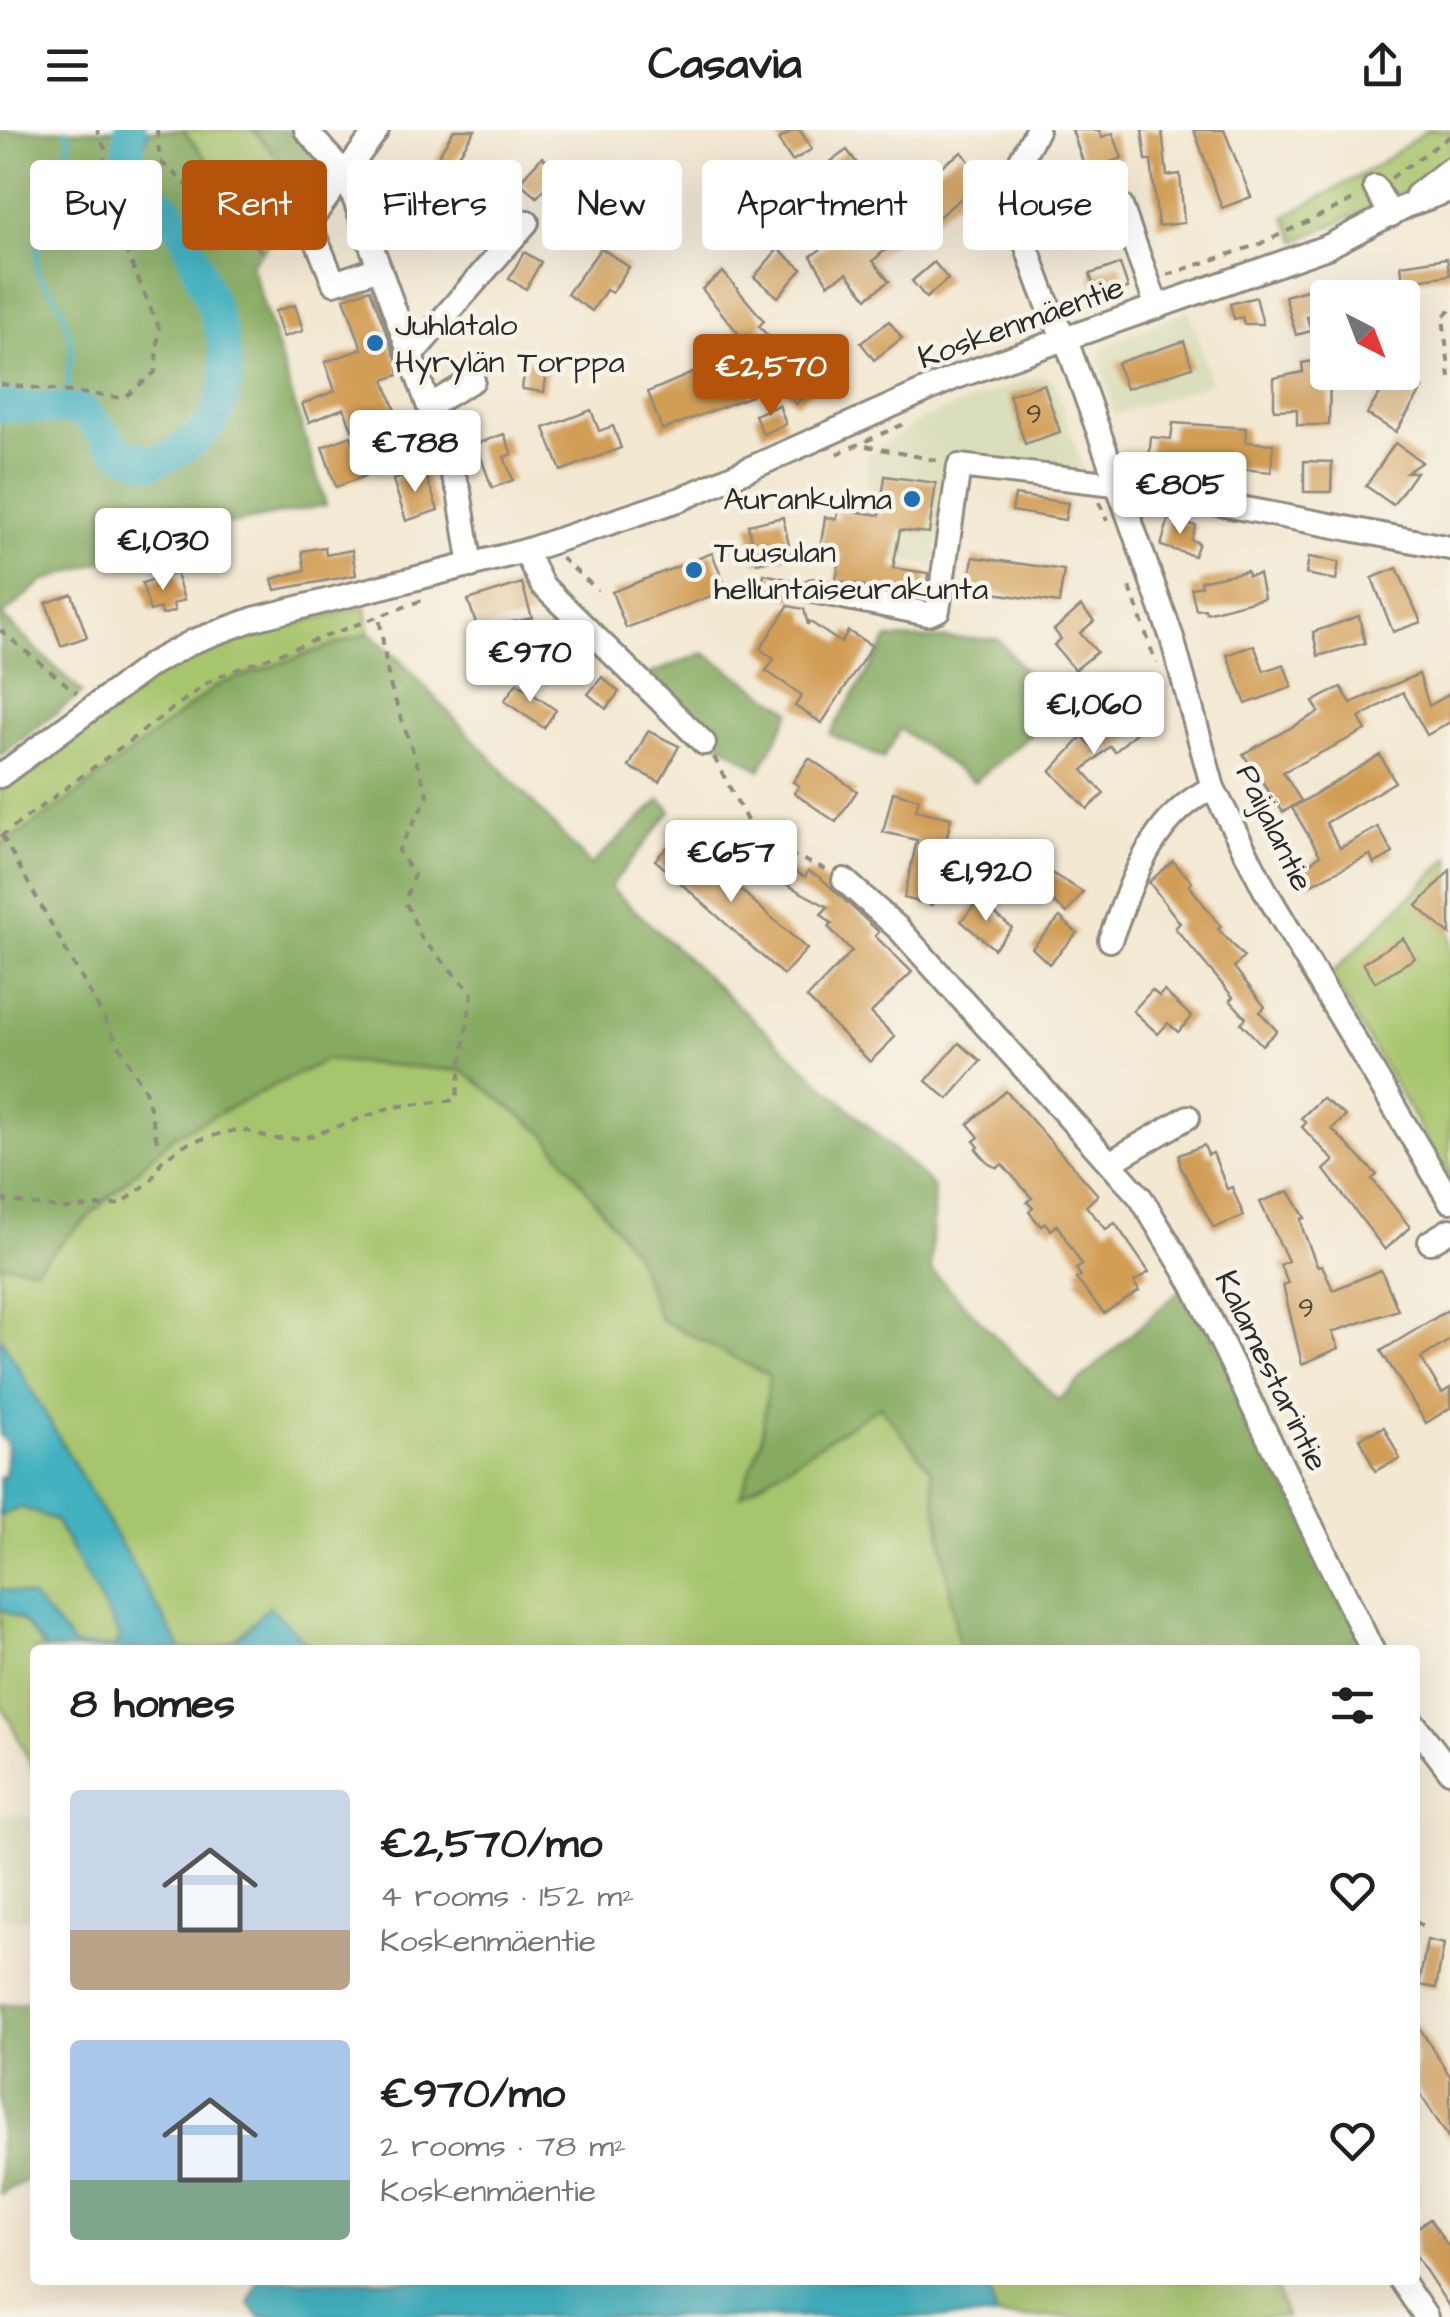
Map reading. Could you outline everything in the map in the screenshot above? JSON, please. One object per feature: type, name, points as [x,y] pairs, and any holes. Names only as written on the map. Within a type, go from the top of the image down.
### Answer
[{"type":"street","points":[[306,130],[346,175],[432,405],[459,491],[471,566]]},
{"type":"street","points":[[377,130],[309,222],[334,283],[378,268]]},
{"type":"street","name":"Paijalantie","points":[[1036,130],[1014,177],[1017,204],[1050,315],[1066,340],[1177,656],[1213,788],[1265,890],[1450,1201]]},
{"type":"street","name":"Koskenmäentie","points":[[1400,210],[1450,169]]},
{"type":"street","points":[[1375,187],[1400,210]]},
{"type":"street","name":"Koskenmäentie","points":[[0,776],[92,706],[194,641],[254,620],[525,551],[733,478],[956,377],[1327,247],[1450,190]]},
{"type":"street","points":[[412,354],[527,222]]},
{"type":"street","points":[[1128,225],[1158,307]]},
{"type":"street","points":[[432,405],[474,380]]},
{"type":"street","points":[[813,591],[928,614],[938,610],[959,466],[1115,484],[1450,549]]},
{"type":"street","points":[[525,551],[542,585],[704,743]]},
{"type":"street","points":[[1110,940],[1142,858],[1182,804],[1213,788]]},
{"type":"street","name":"Kalamestarintie","points":[[844,880],[899,929],[1141,1198],[1192,1284],[1370,1645]]},
{"type":"street","points":[[1111,1162],[1188,1117]]},
{"type":"street","points":[[1420,1731],[1450,1770]]},
{"type":"street","points":[[1405,2285],[1426,2317]]},
{"type":"path","points":[[0,384],[124,398],[155,372],[159,328],[101,192],[104,149],[97,130]]},
{"type":"path","points":[[157,130],[160,161],[268,258]]},
{"type":"path","points":[[1450,310],[1443,317],[1450,378]]},
{"type":"path","points":[[864,445],[959,466]]},
{"type":"path","points":[[557,555],[598,590]]},
{"type":"path","points":[[158,1140],[147,1095],[1,837],[214,678],[429,598]]},
{"type":"path","points":[[0,1200],[65,1210],[121,1204],[151,1180],[161,1162],[180,1146],[212,1136],[240,1129],[274,1138],[305,1138],[392,1106],[456,1100],[472,992],[422,940],[405,901],[414,874],[398,851],[428,796],[389,682],[379,616]]},
{"type":"path","points":[[0,630],[92,706]]},
{"type":"path","points":[[704,743],[756,840],[844,880]]},
{"type":"path","points":[[1420,1924],[1427,1929]]},
{"type":"shaded area","points":[[1189,310],[1211,383],[1114,415],[1099,355],[1107,344]]},
{"type":"shaded area","points":[[1042,375],[1054,380],[1084,472],[955,456],[934,565],[872,555],[866,455],[926,417]]},
{"type":"shaded area","points":[[0,1814],[30,1817],[30,1920],[0,1917]]},
{"type":"green space","points":[[0,130],[183,130],[207,160],[182,160],[182,250],[263,250],[251,264],[326,505],[188,532],[42,582],[2,616],[82,693],[0,756]]},
{"type":"green space","points":[[183,130],[253,130],[280,160],[207,160]]},
{"type":"green space","points":[[253,130],[293,130],[320,160],[280,160]]},
{"type":"green space","points":[[1427,130],[1450,130],[1450,161],[1403,193],[1297,241],[1285,217],[1378,165]]},
{"type":"green space","points":[[366,607],[369,633],[217,685],[80,792],[0,847],[0,791],[146,683],[243,635]]},
{"type":"green space","points":[[369,633],[397,657],[591,865],[661,799],[671,811],[610,887],[934,1187],[931,1270],[1058,1400],[1187,1284],[1366,1645],[958,1645],[931,1470],[880,1406],[740,1496],[761,1442],[769,1376],[660,1319],[635,1254],[545,1134],[463,1071],[326,1060],[173,1136],[35,1268],[0,1264],[0,847],[80,792],[217,685]]},
{"type":"green space","points":[[888,638],[998,639],[1059,712],[974,782],[900,729],[883,759],[830,734]]},
{"type":"green space","points":[[704,653],[791,711],[760,770],[700,730],[650,674]]},
{"type":"green space","points":[[1450,857],[1450,1179],[1330,975]]},
{"type":"green space","points":[[326,1060],[463,1071],[545,1134],[635,1254],[660,1319],[769,1376],[761,1442],[742,1494],[880,1405],[931,1470],[958,1645],[308,1645],[269,1606],[232,1641],[222,1645],[179,1645],[0,1336],[0,1264],[35,1268],[173,1136]]},
{"type":"green space","points":[[20,1507],[55,1520],[120,1636],[116,1645],[74,1645],[32,1597],[0,1589],[0,1516]]},
{"type":"green space","points":[[0,1609],[21,1619],[42,1645],[30,1645],[30,1762],[0,1701]]},
{"type":"green space","points":[[30,2002],[30,2179],[0,2194],[0,2005]]},
{"type":"green space","points":[[987,2285],[1275,2285],[1286,2317],[997,2317]]},
{"type":"water","points":[[125,130],[149,130],[139,160],[116,160]]},
{"type":"water","points":[[0,1336],[179,1645],[116,1645],[120,1636],[55,1520],[21,1507],[0,1516],[0,1478],[5,1476],[7,1443],[0,1435]]},
{"type":"water","points":[[0,1589],[32,1597],[74,1645],[42,1645],[21,1619],[0,1609]]},
{"type":"water","points":[[269,1606],[308,1645],[228,1645]]},
{"type":"water","points":[[257,2285],[987,2285],[997,2317],[260,2317],[249,2305]]},
{"type":"building","points":[[454,130],[475,130],[456,160],[436,160]]},
{"type":"building","points":[[800,130],[812,149],[791,160],[778,140]]},
{"type":"building","points":[[1072,130],[1099,130],[1102,137],[1113,133],[1122,158],[1082,160]]},
{"type":"building","points":[[1142,130],[1162,130],[1167,176],[1180,174],[1184,223],[1158,226],[1151,160],[1146,160]]},
{"type":"building","points":[[1194,130],[1224,130],[1251,197],[1222,208]]},
{"type":"building","points":[[847,150],[855,160],[833,160]]},
{"type":"building","points":[[962,152],[968,160],[963,160],[963,197],[943,213],[943,165]]},
{"type":"building","points":[[542,157],[546,160],[542,160],[542,192],[537,197],[522,184],[522,179]]},
{"type":"building","points":[[600,250],[629,267],[612,293],[606,290],[592,311],[567,294]]},
{"type":"building","points":[[777,250],[802,269],[778,297],[754,277]]},
{"type":"building","points":[[820,250],[885,250],[873,261],[889,281],[867,298],[847,273],[828,284],[811,256]]},
{"type":"building","points":[[524,252],[541,262],[526,289],[509,279]]},
{"type":"building","points":[[1447,258],[1450,275],[1403,280],[1401,265]]},
{"type":"building","points":[[934,262],[948,279],[926,298],[912,281]]},
{"type":"building","points":[[1120,264],[1128,288],[1097,297],[1090,274]]},
{"type":"building","points":[[723,272],[764,321],[759,326],[780,350],[785,346],[792,349],[819,374],[816,377],[821,383],[796,404],[702,289]]},
{"type":"building","points":[[370,289],[399,367],[398,375],[384,380],[396,413],[352,430],[344,408],[309,422],[302,404],[335,391],[325,362],[362,349],[344,298]]},
{"type":"building","points":[[1310,289],[1307,317],[1310,331],[1296,335],[1285,296]]},
{"type":"building","points":[[1256,297],[1263,324],[1244,324],[1242,317],[1234,319],[1230,304]]},
{"type":"building","points":[[295,305],[303,331],[283,337],[275,311]]},
{"type":"building","points":[[889,321],[902,338],[874,360],[861,343]]},
{"type":"building","points":[[1184,341],[1192,367],[1126,389],[1117,363]]},
{"type":"building","points":[[735,355],[751,396],[662,430],[648,392]]},
{"type":"building","points":[[526,361],[548,364],[544,392],[522,389]]},
{"type":"building","points":[[1310,362],[1310,390],[1330,390],[1329,425],[1297,425],[1297,409],[1274,410],[1274,378],[1303,372],[1302,363]]},
{"type":"building","points":[[1044,384],[1060,432],[1025,444],[1009,395]]},
{"type":"building","points":[[1423,388],[1396,432],[1367,414],[1382,390]]},
{"type":"building","points":[[779,405],[786,424],[763,434],[755,415]]},
{"type":"building","points":[[591,410],[599,431],[613,426],[621,448],[561,471],[544,428]]},
{"type":"building","points":[[1173,423],[1246,428],[1245,442],[1273,444],[1271,472],[1149,460],[1151,437],[1171,439]]},
{"type":"building","points":[[504,434],[512,454],[504,457],[513,480],[492,488],[476,444]]},
{"type":"building","points":[[351,436],[365,476],[336,487],[322,447]]},
{"type":"building","points":[[1395,443],[1422,462],[1407,472],[1416,472],[1393,505],[1366,486]]},
{"type":"building","points":[[1304,461],[1332,462],[1331,492],[1304,492]]},
{"type":"building","points":[[424,470],[438,510],[406,521],[393,480]]},
{"type":"building","points":[[885,476],[936,483],[929,533],[900,530],[893,568],[928,573],[925,598],[836,580],[841,553],[820,550],[825,517],[837,519],[838,509],[880,515]]},
{"type":"building","points":[[1015,495],[1068,503],[1065,520],[1012,511]]},
{"type":"building","points":[[783,517],[791,555],[757,563],[748,525]]},
{"type":"building","points":[[1169,518],[1196,526],[1191,540],[1199,543],[1194,556],[1161,546]]},
{"type":"building","points":[[325,547],[326,555],[352,550],[356,575],[275,590],[272,579],[305,570],[302,551]]},
{"type":"building","points":[[712,553],[727,590],[626,628],[612,592]]},
{"type":"building","points":[[973,557],[1064,570],[1059,603],[968,589]]},
{"type":"building","points":[[1309,557],[1339,562],[1336,580],[1306,574]]},
{"type":"building","points":[[1397,568],[1421,622],[1393,632],[1372,578]]},
{"type":"building","points":[[1247,571],[1248,576],[1259,574],[1264,598],[1206,613],[1205,609],[1196,610],[1191,588],[1201,586],[1200,581]]},
{"type":"building","points":[[176,573],[184,600],[173,604],[175,611],[162,615],[160,608],[150,611],[142,583]]},
{"type":"building","points":[[764,574],[800,582],[796,599],[760,592]]},
{"type":"building","points":[[522,583],[532,618],[478,629],[468,600]]},
{"type":"building","points":[[72,594],[87,637],[61,646],[46,603]]},
{"type":"building","points":[[788,606],[804,609],[808,625],[809,621],[841,643],[848,631],[872,646],[822,723],[795,706],[802,695],[766,671],[774,659],[760,649]]},
{"type":"building","points":[[1081,606],[1094,621],[1080,633],[1097,652],[1075,670],[1054,645],[1061,639],[1054,630]]},
{"type":"building","points":[[1359,616],[1365,643],[1318,656],[1313,632]]},
{"type":"building","points":[[1254,645],[1264,671],[1284,664],[1292,687],[1246,704],[1227,655]]},
{"type":"building","points":[[1419,674],[1429,706],[1450,694],[1450,722],[1427,735],[1403,692],[1359,718],[1366,730],[1283,772],[1301,801],[1283,812],[1243,754],[1319,712],[1313,702],[1341,687],[1351,703]]},
{"type":"building","points":[[602,677],[619,692],[606,709],[588,694]]},
{"type":"building","points":[[517,683],[556,710],[544,728],[504,701]]},
{"type":"building","points":[[1130,707],[1145,724],[1115,752],[1110,746],[1083,770],[1104,794],[1087,809],[1051,771],[1083,736],[1090,745]]},
{"type":"building","points":[[648,731],[679,746],[660,782],[629,767]]},
{"type":"building","points":[[1380,755],[1395,782],[1326,823],[1340,848],[1378,827],[1393,853],[1374,864],[1370,855],[1309,885],[1301,871],[1320,855],[1292,808]]},
{"type":"building","points":[[809,758],[857,791],[836,822],[794,793],[799,786],[793,782]]},
{"type":"building","points":[[893,792],[919,799],[916,810],[951,818],[932,905],[904,898],[917,840],[883,832]]},
{"type":"building","points":[[679,835],[807,949],[783,975],[655,860]]},
{"type":"building","points":[[749,846],[805,877],[808,871],[821,878],[879,932],[875,936],[912,972],[871,1013],[895,1037],[870,1062],[807,998],[852,951],[828,927],[832,924],[821,914],[828,907],[741,860]]},
{"type":"building","points":[[1173,861],[1192,882],[1189,885],[1221,927],[1218,929],[1244,957],[1234,967],[1265,1007],[1260,1012],[1277,1031],[1262,1045],[1241,1023],[1246,1018],[1230,1000],[1233,997],[1175,928],[1180,923],[1149,882]]},
{"type":"building","points":[[1043,868],[1083,892],[1067,913],[1030,884]]},
{"type":"building","points":[[1450,870],[1450,935],[1417,906]]},
{"type":"building","points":[[979,900],[1012,928],[994,949],[961,921]]},
{"type":"building","points":[[1060,917],[1077,933],[1049,964],[1032,948]]},
{"type":"building","points":[[1403,938],[1415,958],[1375,982],[1363,963]]},
{"type":"building","points":[[1152,990],[1159,996],[1164,991],[1192,1017],[1178,1032],[1168,1023],[1158,1034],[1133,1011]]},
{"type":"building","points":[[959,1043],[981,1061],[948,1099],[926,1081]]},
{"type":"building","points":[[1006,1091],[1098,1195],[1086,1206],[1106,1229],[1115,1223],[1149,1272],[1134,1282],[1139,1291],[1104,1313],[1076,1279],[1081,1276],[1076,1269],[1082,1265],[1057,1225],[1051,1230],[1045,1223],[1041,1226],[1029,1212],[1033,1208],[1027,1202],[1032,1198],[1002,1164],[998,1168],[989,1164],[976,1149],[979,1147],[974,1141],[979,1137],[968,1124]]},
{"type":"building","points":[[1322,1098],[1346,1116],[1332,1129],[1377,1175],[1372,1179],[1410,1227],[1385,1250],[1324,1170],[1334,1161],[1302,1127],[1306,1123],[1301,1118]]},
{"type":"building","points":[[1204,1145],[1208,1155],[1213,1153],[1227,1189],[1232,1187],[1244,1216],[1214,1228],[1180,1166],[1179,1155]]},
{"type":"building","points":[[1289,1191],[1305,1218],[1301,1219],[1303,1230],[1317,1266],[1322,1265],[1333,1290],[1381,1270],[1398,1310],[1332,1332],[1339,1348],[1302,1364],[1283,1285],[1288,1283],[1280,1265],[1288,1261],[1260,1202]]},
{"type":"building","points":[[1450,1309],[1450,1340],[1421,1358],[1442,1393],[1450,1388],[1450,1408],[1426,1423],[1381,1351]]},
{"type":"building","points":[[1384,1427],[1400,1459],[1375,1471],[1360,1438]]},
{"type":"building","points":[[1427,1940],[1444,1944],[1436,1988],[1420,1985]]},
{"type":"building","points":[[1420,2029],[1450,2076],[1450,2140],[1420,2094]]},
{"type":"building","points":[[1430,2219],[1450,2249],[1450,2308],[1420,2262],[1420,2226]]},
{"type":"waterway","points":[[65,406],[72,349],[62,306],[37,273],[38,226],[70,141],[66,130]]},
{"type":"waterway","points":[[0,406],[82,410],[119,451],[152,463],[183,448],[205,430],[218,410],[225,388],[226,363],[214,310],[179,225],[135,178],[130,167],[130,130]]},
{"type":"place","name":"Juhlatalo Hyrylän Torppa","points":[[375,343]]},
{"type":"place","name":"Aurankulma","points":[[912,499]]},
{"type":"place","name":"Tuusulan helluntaiseurakunta","points":[[694,570]]}]
